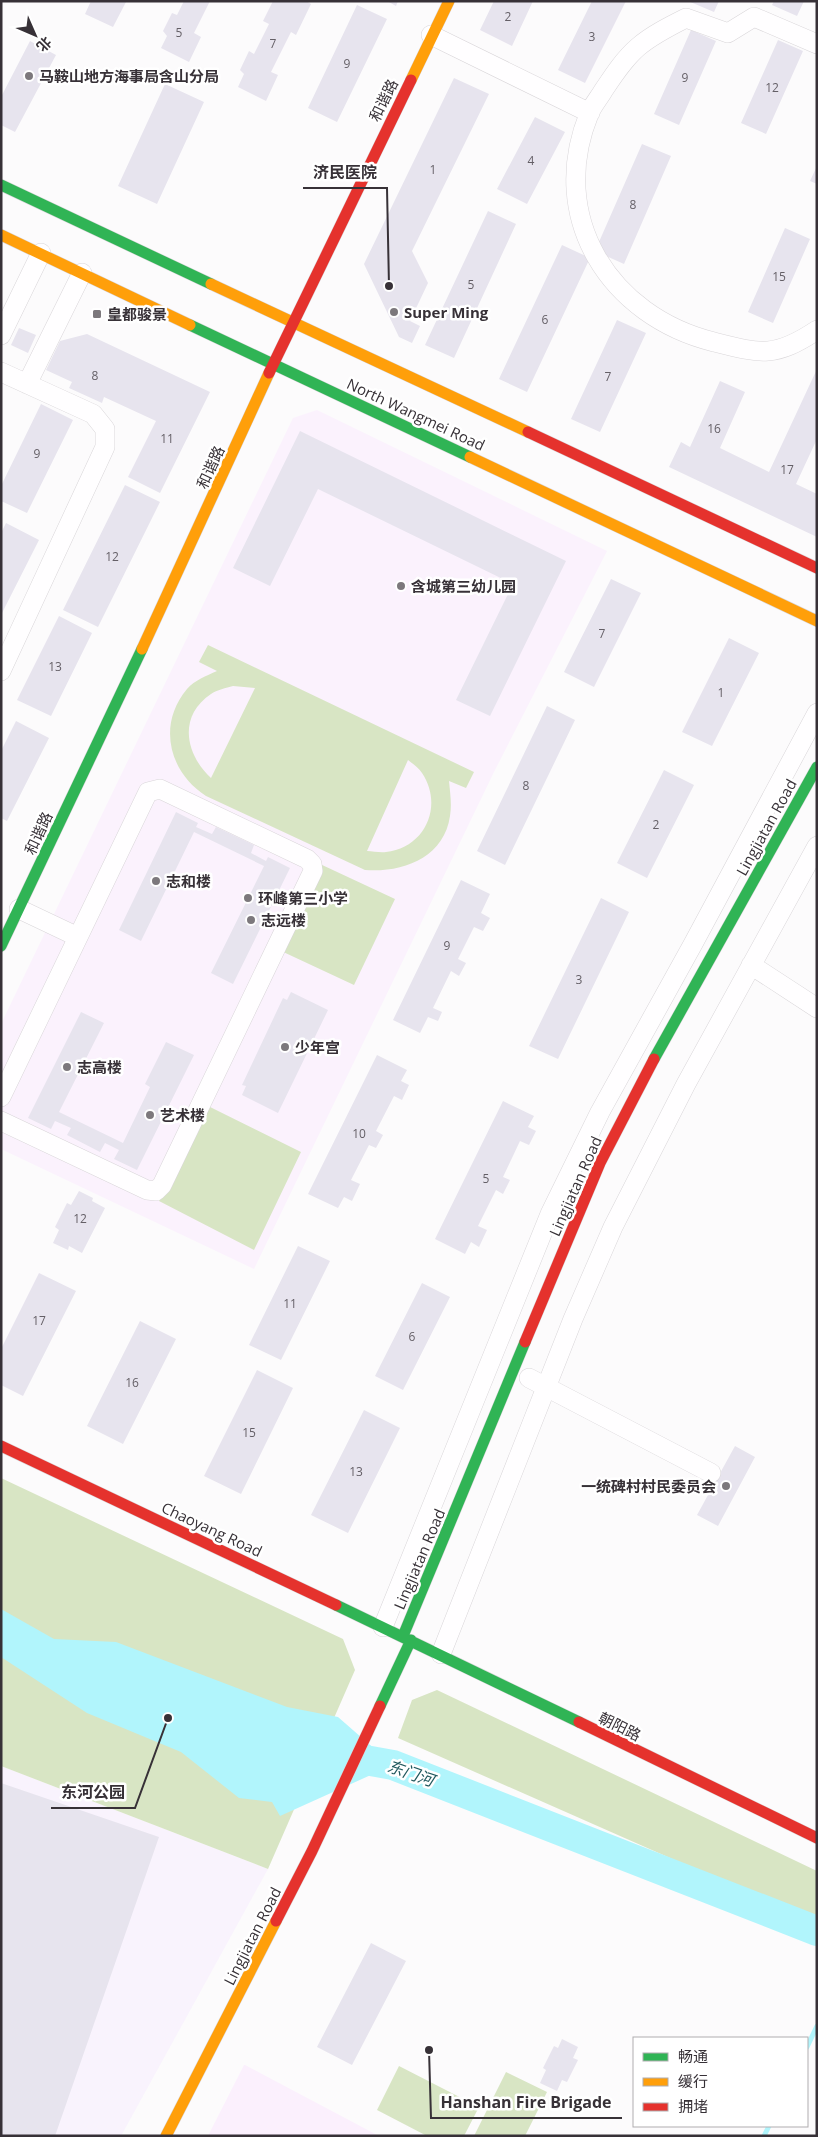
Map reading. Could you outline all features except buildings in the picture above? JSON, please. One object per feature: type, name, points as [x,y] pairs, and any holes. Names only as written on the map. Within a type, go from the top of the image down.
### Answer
[{"type":"main road","name":"和谐路","points":[[1,946],[159,613],[292,323],[449,1]]},
{"type":"main road","name":"North Wangmei Road","points":[[1,185],[817,568]]},
{"type":"main road","name":"North Wangmei Road","points":[[1,235],[817,621]]},
{"type":"main road","name":"Lingjiatan Road","points":[[166,2136],[312,1851],[414,1638],[600,1163],[650,1066],[817,767]]},
{"type":"main road","name":"Chaoyang Road","points":[[1,1446],[384,1627],[414,1638]]},
{"type":"main road","name":"朝阳路","points":[[414,1638],[441,1654],[817,1838]]},
{"type":"street","points":[[817,44],[754,17],[728,33],[686,18],[662,30],[638,47],[614,73],[590,113],[579,149],[575,186],[581,223],[599,263],[612,282],[638,306],[664,323],[698,338],[754,351],[774,352],[797,343],[817,330]]},
{"type":"street","points":[[431,35],[590,113]]},
{"type":"street","points":[[1,335],[40,253]]},
{"type":"street","points":[[27,384],[82,273]]},
{"type":"street","points":[[1,372],[93,414],[105,429],[105,447],[1,671]]},
{"type":"street","points":[[384,1627],[550,1214],[600,1112],[817,714]]},
{"type":"street","points":[[1,1097],[148,792],[160,789],[307,859],[312,864],[313,871],[162,1185],[156,1190],[147,1190],[1,1121]]},
{"type":"street","points":[[441,1654],[546,1387],[621,1211],[686,1084],[817,846]]},
{"type":"street","points":[[19,909],[78,937]]},
{"type":"street","points":[[751,966],[817,1008]]},
{"type":"street","points":[[529,1378],[712,1472]]},
{"type":"shaded area","name":"环峰第三小学","points":[[317,410],[607,551],[494,772],[254,1269],[1,1149],[1,1024],[293,418]]},
{"type":"shaded area","points":[[1,1766],[268,1869],[121,2136],[1,2136]]},
{"type":"shaded area","points":[[245,2065],[379,2136],[208,2136]]},
{"type":"green space","points":[[208,645],[474,772],[466,788],[449,781],[450,816],[446,831],[439,843],[419,860],[407,865],[393,869],[365,870],[206,796],[193,786],[183,774],[171,747],[170,732],[172,718],[178,703],[187,689],[197,681],[217,671],[199,662]],"holes":[[[233,686],[255,688],[211,778],[195,758],[189,735],[190,724],[193,713],[200,703],[211,694]],[[408,760],[421,771],[428,786],[431,811],[427,823],[411,843],[400,849],[384,852],[367,851]]]},
{"type":"green space","points":[[320,864],[395,899],[354,985],[279,950]]},
{"type":"green space","points":[[206,1105],[301,1152],[254,1250],[159,1201]]},
{"type":"green space","points":[[1,1478],[343,1639],[355,1670],[268,1869],[1,1766]]},
{"type":"green space","points":[[437,1690],[817,1871],[817,1923],[398,1738],[412,1700]]},
{"type":"green space","points":[[399,2066],[479,2107],[464,2136],[427,2136],[377,2110]]},
{"type":"green space","points":[[506,2072],[547,2092],[525,2136],[474,2136]]},
{"type":"water","points":[[1,1609],[54,1639],[116,1642],[287,1707],[338,1717],[393,1765],[280,1816],[272,1802],[239,1798],[181,1752],[87,1713],[1,1657]]},
{"type":"waterway","name":"东门河","points":[[354,1758],[393,1765],[817,1931]]},
{"type":"waterway","points":[[808,2045],[817,2026]]},
{"type":"waterway","points":[[764,2136],[768,2127]]},
{"type":"traffic: fast","points":[[1,185],[211,284]]},
{"type":"traffic: fast","points":[[190,325],[470,457]]},
{"type":"traffic: fast","points":[[1,946],[142,649]]},
{"type":"traffic: fast","points":[[654,1059],[817,767]]},
{"type":"traffic: fast","points":[[403,1636],[525,1342]]},
{"type":"traffic: fast","points":[[336,1605],[579,1722]]},
{"type":"traffic: fast","points":[[380,1706],[411,1640]]},
{"type":"traffic: slow","points":[[411,80],[449,1]]},
{"type":"traffic: slow","points":[[1,235],[190,325]]},
{"type":"traffic: slow","points":[[211,284],[528,432]]},
{"type":"traffic: slow","points":[[142,649],[269,373]]},
{"type":"traffic: slow","points":[[470,457],[817,621]]},
{"type":"traffic: slow","points":[[166,2136],[276,1921]]},
{"type":"traffic: jam","points":[[269,373],[411,80]]},
{"type":"traffic: jam","points":[[528,432],[817,568]]},
{"type":"traffic: jam","points":[[525,1342],[600,1163],[654,1059]]},
{"type":"traffic: jam","points":[[1,1446],[336,1605]]},
{"type":"traffic: jam","points":[[276,1921],[312,1851],[380,1706]]},
{"type":"traffic: jam","points":[[579,1722],[817,1838]]},
{"type":"place","name":"马鞍山地方海事局含山分局","points":[[29,76]]},
{"type":"place","name":"济民医院","points":[[389,286]]},
{"type":"place","name":"Super Ming","points":[[394,312]]},
{"type":"place","name":"皇都骏景","points":[[97,314]]},
{"type":"place","name":"含城第三幼儿园","points":[[401,586]]},
{"type":"place","name":"志和楼","points":[[156,881]]},
{"type":"place","name":"环峰第三小学","points":[[248,898]]},
{"type":"place","name":"志远楼","points":[[251,920]]},
{"type":"place","name":"少年宫","points":[[285,1047]]},
{"type":"place","name":"志高楼","points":[[67,1067]]},
{"type":"place","name":"艺术楼","points":[[150,1115]]},
{"type":"place","name":"一统碑村村民委员会","points":[[726,1486]]},
{"type":"place","name":"东河公园","points":[[168,1718]]},
{"type":"place","name":"Hanshan Fire Brigade","points":[[429,2050]]}]
